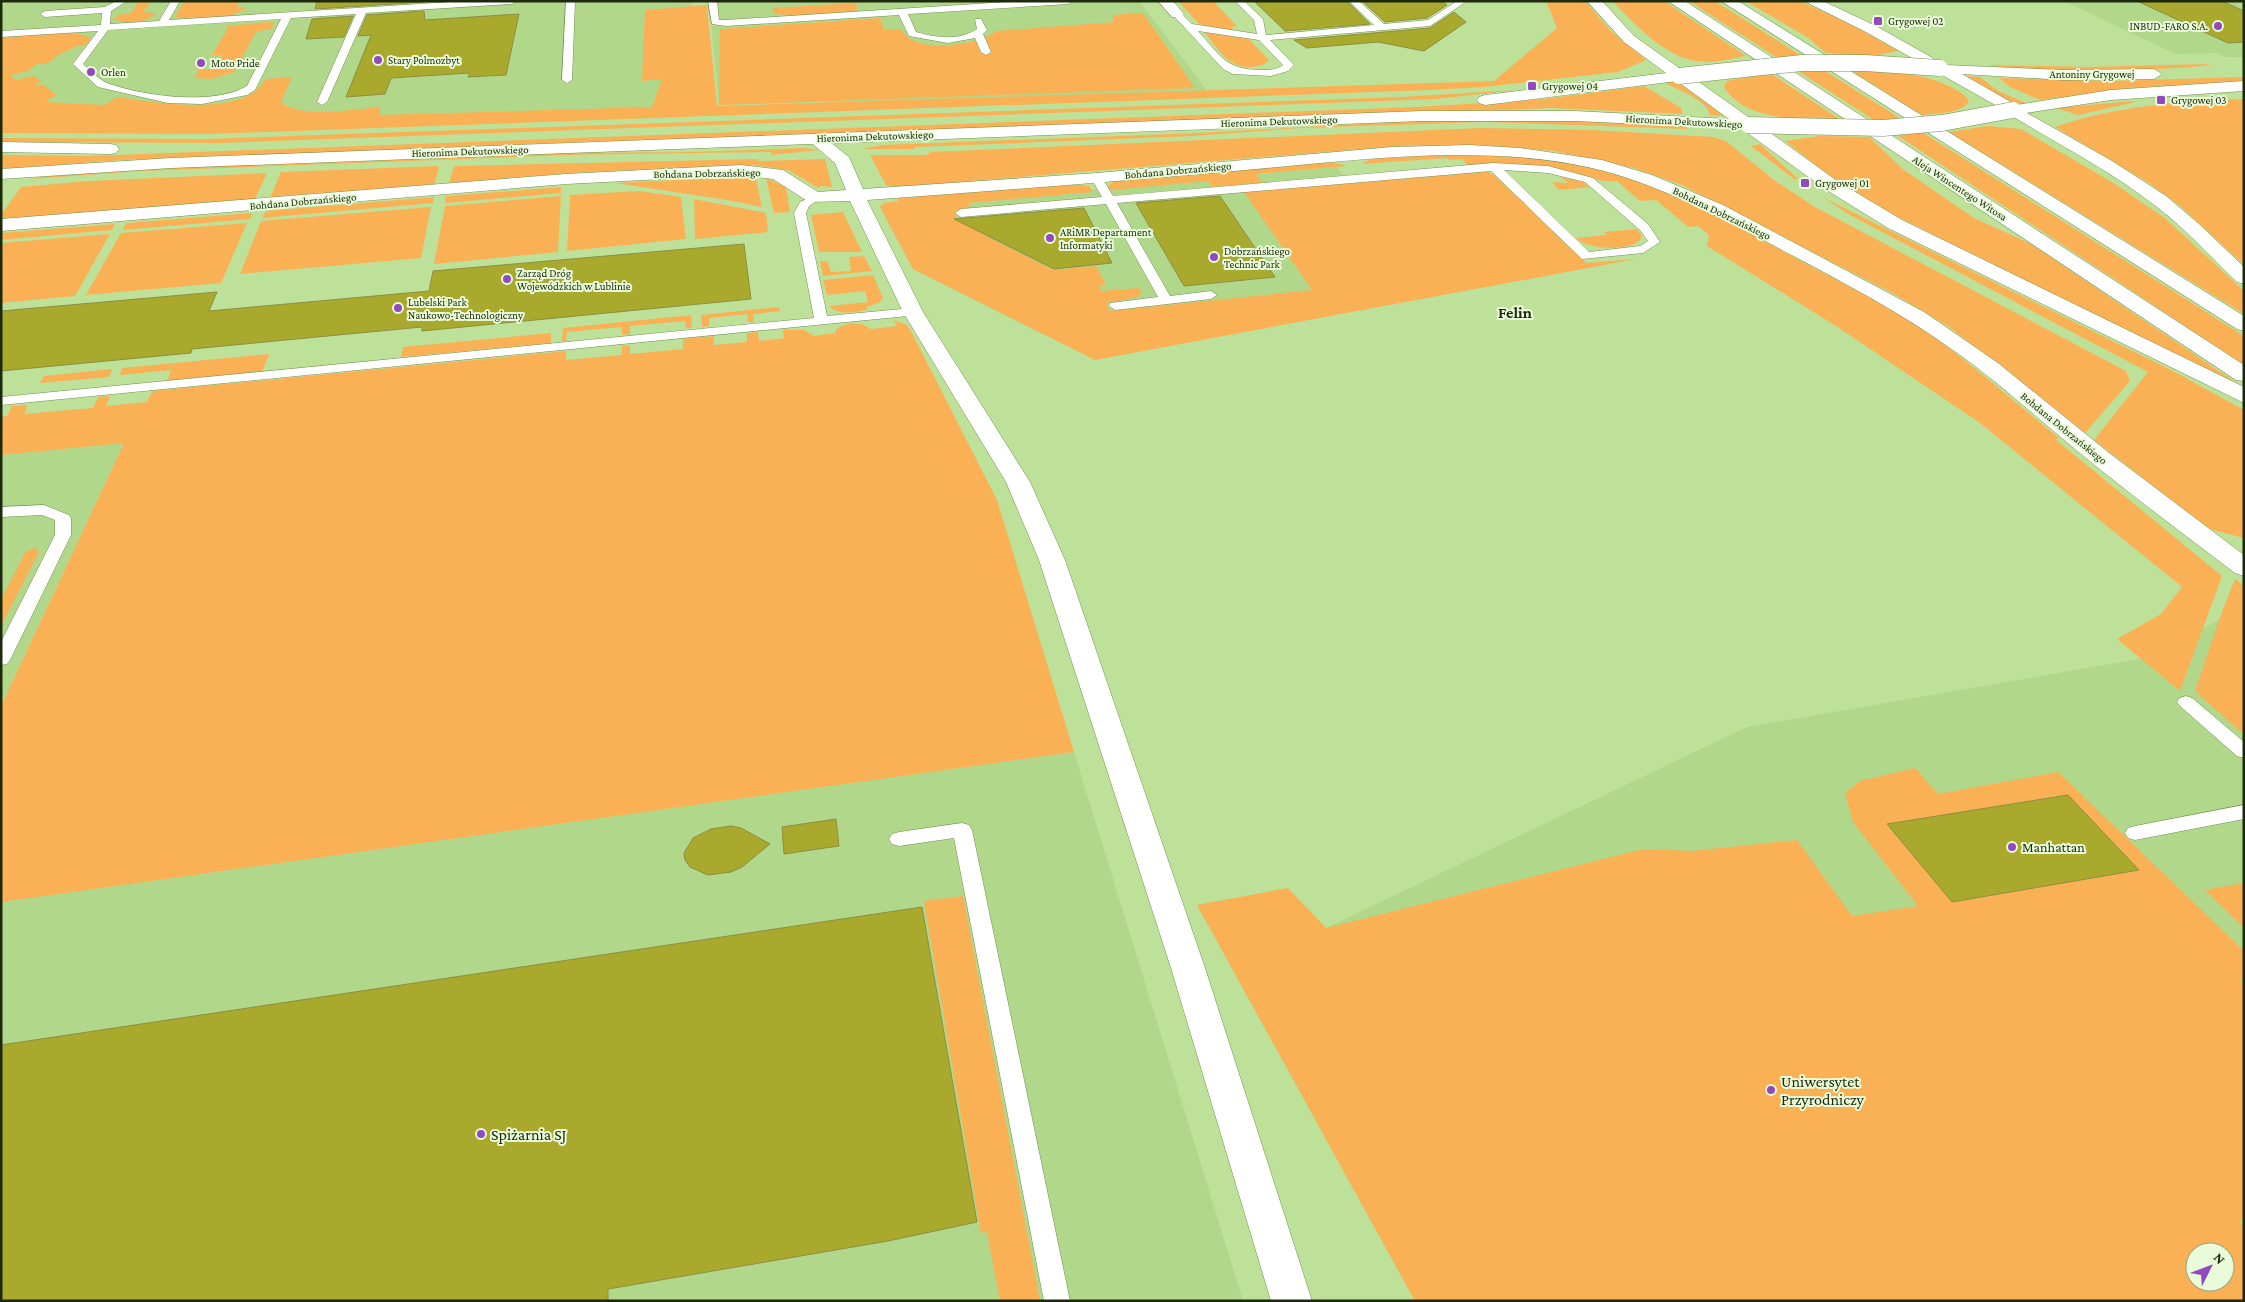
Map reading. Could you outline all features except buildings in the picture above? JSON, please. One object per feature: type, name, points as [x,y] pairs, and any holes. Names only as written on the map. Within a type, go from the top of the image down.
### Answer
[{"type":"street","points":[[1165,1],[1177,14]]},
{"type":"street","points":[[1594,1],[1629,39],[1836,189],[1895,224],[2244,396]]},
{"type":"street","name":"Aleja Wincentego Witosa","points":[[1676,1],[2244,374]]},
{"type":"street","points":[[1728,1],[2244,326]]},
{"type":"street","points":[[1811,1],[1871,29],[2114,169],[2183,218],[2244,278]]},
{"type":"street","name":"Antoniny Grygowej","points":[[1680,76],[1802,63],[1865,64],[2064,75],[2173,74]]},
{"type":"street","points":[[2217,72],[2244,71]]},
{"type":"street","name":"Hieronima Dekutowskiego","points":[[1,148],[180,149],[1411,105],[1536,95],[1680,76]]},
{"type":"street","name":"Antoniny Grygowej","points":[[1748,125],[1835,129],[1884,128],[1942,123],[2120,94],[2244,86]]},
{"type":"street","name":"Hieronima Dekutowskiego","points":[[1,174],[171,162],[1456,116],[1575,116],[1748,125]]},
{"type":"street","points":[[843,161],[862,137]]},
{"type":"street","points":[[815,139],[843,161],[856,197],[913,312],[1018,482],[1052,560],[1188,968],[1292,1301]]},
{"type":"street","name":"Bohdana Dobrzańskiego","points":[[1,225],[566,180],[741,170],[777,174],[796,184],[815,198],[856,197],[1096,178],[1392,152],[1437,150],[1514,153],[1560,158],[1595,164],[1639,176],[1707,203],[1869,289],[1922,320],[1990,368],[2084,444],[2244,568]]},
{"type":"lane","points":[[45,14],[107,10],[123,1]]},
{"type":"lane","points":[[162,24],[176,1]]},
{"type":"lane","points":[[1,34],[512,1]]},
{"type":"lane","points":[[567,80],[571,1]]},
{"type":"lane","points":[[712,1],[715,22],[726,23],[1068,1]]},
{"type":"lane","points":[[913,1],[917,11]]},
{"type":"lane","points":[[1177,14],[1226,67],[1237,72],[1254,73],[1285,69],[1289,65],[1262,38],[1258,19],[1239,1]]},
{"type":"lane","points":[[1353,1],[1382,27]]},
{"type":"lane","points":[[1190,27],[1262,38],[1430,23],[1463,1]]},
{"type":"lane","points":[[107,10],[105,28],[78,64],[102,85],[185,102],[222,98],[243,93],[251,88],[288,16]]},
{"type":"lane","points":[[322,102],[362,11]]},
{"type":"lane","points":[[904,12],[912,34],[924,38],[957,39],[978,34],[982,30],[978,21]]},
{"type":"lane","points":[[978,34],[986,52]]},
{"type":"lane","points":[[961,213],[1493,166],[1512,166],[1558,172],[1589,180],[1648,231],[1654,242],[1643,249],[1586,256],[1493,166]]},
{"type":"lane","points":[[1096,178],[1166,300]]},
{"type":"lane","points":[[815,198],[804,204],[800,213],[821,320]]},
{"type":"lane","points":[[1115,306],[1211,295]]},
{"type":"lane","points":[[1,401],[913,312]]},
{"type":"lane","points":[[1,512],[44,510],[63,518],[65,525],[63,535],[1,660]]},
{"type":"lane","points":[[2186,702],[2244,752]]},
{"type":"lane","points":[[2135,833],[2244,812]]},
{"type":"lane","points":[[899,838],[962,830],[1057,1301]]},
{"type":"shaded area","points":[[8,1],[692,1],[699,105],[567,114],[1,123],[1,8]]},
{"type":"shaded area","points":[[139,1],[151,1],[143,12],[154,13],[155,15],[135,22],[124,22],[114,19],[118,15],[131,13]]},
{"type":"shaded area","points":[[184,1],[240,1],[236,8],[247,7],[234,14],[212,18],[175,17]]},
{"type":"shaded area","points":[[709,1],[1139,1],[1208,92],[719,105]]},
{"type":"shaded area","points":[[1178,1],[1213,1],[1237,26],[1231,27],[1235,32],[1199,24]]},
{"type":"shaded area","points":[[1546,1],[1585,1],[1611,31],[1646,60],[1618,72],[1484,87],[1429,90],[209,134],[1,133],[1,38],[34,35],[61,33],[83,35],[90,38],[88,43],[83,46],[77,46],[52,58],[56,59],[45,64],[37,64],[28,71],[10,75],[16,80],[34,76],[42,82],[35,84],[36,86],[44,85],[56,95],[45,102],[105,105],[117,97],[174,104],[219,104],[239,99],[255,91],[265,79],[292,77],[281,102],[290,107],[314,112],[329,112],[380,107],[379,115],[652,107],[662,79],[642,81],[645,10],[707,5],[717,106],[1494,81],[1557,28]]},
{"type":"shaded area","points":[[1612,1],[1664,1],[1746,56],[1708,62],[1680,56],[1667,50],[1643,32]]},
{"type":"shaded area","points":[[1689,1],[1715,1],[2244,336],[2244,365],[1874,120]]},
{"type":"shaded area","points":[[1745,1],[1799,1],[1851,24],[1898,51],[1873,56],[1826,53],[1807,37]]},
{"type":"shaded area","points":[[2064,1],[2244,1],[2244,57],[2226,57],[2216,53],[2175,54]]},
{"type":"shaded area","points":[[856,3],[858,10],[827,14],[774,14],[773,8]]},
{"type":"shaded area","points":[[1143,13],[1195,88],[719,105],[720,29],[880,18],[884,30],[901,29],[908,37],[918,42],[946,45],[975,41],[996,31],[1115,22],[1112,15]]},
{"type":"shaded area","points":[[274,23],[273,28],[256,32],[234,72],[212,79],[195,78],[198,70],[215,69],[223,55],[212,55],[228,28],[226,26]]},
{"type":"shaded area","points":[[1204,32],[1249,39],[1269,60],[1257,67],[1244,67],[1236,64],[1224,56]]},
{"type":"shaded area","points":[[2211,64],[2139,70],[2028,69],[2002,68],[1990,65],[2088,67]]},
{"type":"shaded area","points":[[1850,70],[1902,73],[1927,78],[1959,91],[1969,102],[1954,111],[1922,115]]},
{"type":"shaded area","points":[[1770,73],[1841,120],[1794,119],[1761,113],[1746,107],[1734,99],[1724,87],[1727,81]]},
{"type":"shaded area","points":[[1966,76],[1980,77],[1998,91],[2026,103],[2016,105]]},
{"type":"shaded area","points":[[2244,77],[2244,82],[2130,88],[2040,100],[2010,87],[1999,78],[2109,81]]},
{"type":"shaded area","points":[[1677,81],[1724,116],[1710,115],[1703,104],[1665,83]]},
{"type":"shaded area","points":[[1644,86],[1681,108],[1683,114],[1552,108],[122,160],[1,169],[1,155],[89,156],[1416,107],[1544,99]]},
{"type":"shaded area","points":[[1515,90],[1437,99],[221,143],[1,142],[1,138],[206,139],[1401,97]]},
{"type":"shaded area","points":[[2244,99],[2244,265],[2180,206],[2149,183],[2055,127],[2125,109],[2196,101]]},
{"type":"shaded area","points":[[2136,102],[2078,115],[2056,108]]},
{"type":"shaded area","points":[[1552,120],[1687,126],[1687,129],[1485,122],[1301,128],[1193,136],[914,147],[914,149],[862,149],[882,145],[1199,133],[1407,121]]},
{"type":"shaded area","points":[[1988,126],[2021,129],[2112,182],[2166,219],[2244,291],[2244,314],[1949,132]]},
{"type":"shaded area","points":[[1480,128],[1593,130],[1713,137],[1726,141],[1774,180],[1815,207],[2126,371],[2130,381],[2085,433],[1949,327],[1894,294],[1682,185],[1634,168],[1554,151],[1482,145],[1399,146],[897,187],[886,185],[870,155],[927,155],[930,152]]},
{"type":"shaded area","points":[[1820,136],[1869,137],[1904,170],[1974,218],[2031,244],[2244,388],[1900,218],[1837,182],[1785,141]]},
{"type":"shaded area","points":[[1760,144],[1798,179],[1794,179],[1751,146]]},
{"type":"shaded area","points":[[805,148],[820,150],[771,155],[771,152],[568,155],[141,171],[30,179],[76,172],[116,169],[559,153],[690,152]]},
{"type":"shaded area","points":[[1487,154],[1538,159],[1588,167],[1621,175],[1668,192],[1713,213],[1877,301],[1920,327],[1956,353],[2059,438],[2055,439],[2222,576],[2180,691],[2117,639],[2161,614],[2182,587],[1980,423],[1836,326],[1707,246],[1709,235],[1698,226],[1688,227],[1656,200],[1640,201],[1617,181],[1599,180],[1572,172],[1520,165],[1468,165],[1462,159],[1450,160],[1447,158],[1362,164],[1370,159]]},
{"type":"shaded area","points":[[758,159],[759,161],[825,159],[832,187],[822,186],[818,188],[788,170],[754,165],[586,172],[449,183],[454,166]]},
{"type":"shaded area","points":[[1332,162],[1347,166],[1256,174],[1262,183],[1212,187],[1208,181],[1110,190],[1108,186],[1114,181]]},
{"type":"shaded area","points":[[439,166],[435,184],[270,198],[281,172]]},
{"type":"shaded area","points":[[1336,167],[1443,285],[1044,335],[913,269],[881,209]]},
{"type":"shaded area","points":[[1484,171],[1493,174],[1586,263],[1636,259],[1095,360],[913,269],[880,207],[884,203],[898,201],[898,198],[1072,184],[1089,186],[1093,192],[968,203],[971,209],[954,211],[957,218],[971,217],[980,233],[1053,270],[1096,266],[1106,285],[1099,286],[1101,291],[1139,288],[1142,293],[1138,297],[1106,303],[1110,311],[1312,290],[1244,192]]},
{"type":"shaded area","points":[[267,173],[255,199],[1,220],[1,215],[21,187],[89,181]]},
{"type":"shaded area","points":[[739,177],[756,179],[762,207],[615,183]]},
{"type":"shaded area","points":[[1561,177],[1583,182],[1589,187],[1559,190],[1552,182],[1568,183]]},
{"type":"shaded area","points":[[766,178],[786,187],[790,212],[774,213]]},
{"type":"shaded area","points":[[561,187],[561,193],[445,203],[446,196]]},
{"type":"shaded area","points":[[639,191],[681,197],[686,239],[567,251],[570,195]]},
{"type":"shaded area","points":[[561,196],[558,252],[434,264],[445,206]]},
{"type":"shaded area","points":[[434,197],[433,203],[262,218],[266,211]]},
{"type":"shaded area","points":[[1824,198],[2171,370],[2244,410],[2244,538],[2209,529],[2094,440],[2148,372],[1848,214]]},
{"type":"shaded area","points":[[694,199],[766,213],[768,232],[695,239]]},
{"type":"shaded area","points":[[431,207],[421,258],[240,274],[261,221]]},
{"type":"shaded area","points":[[843,212],[862,252],[819,252],[811,215]]},
{"type":"shaded area","points":[[252,213],[250,219],[123,230],[126,223]]},
{"type":"shaded area","points":[[247,223],[221,283],[86,295],[121,233]]},
{"type":"shaded area","points":[[115,224],[112,230],[1,240],[1,233]]},
{"type":"shaded area","points":[[1636,229],[1641,234],[1641,239],[1636,243],[1619,248],[1590,245],[1576,238],[1607,235],[1604,232]]},
{"type":"shaded area","points":[[110,234],[75,296],[1,303],[1,243]]},
{"type":"shaded area","points":[[864,256],[872,271],[823,276],[820,261],[828,262],[831,272],[851,271],[849,257]]},
{"type":"shaded area","points":[[873,275],[883,298],[880,302],[867,307],[867,310],[852,312],[838,311],[829,306],[868,302],[865,291],[827,295],[823,280]]},
{"type":"shaded area","points":[[779,307],[780,311],[753,314],[754,322],[748,322],[747,314],[709,318],[709,326],[702,327],[701,315]]},
{"type":"shaded area","points":[[691,315],[692,328],[686,328],[685,321],[630,326],[630,334],[622,335],[622,327],[567,332],[566,341],[562,341],[563,328]]},
{"type":"shaded area","points":[[894,320],[907,325],[912,333],[997,500],[1074,752],[1,902],[1,706],[124,443],[1,455],[1,417],[7,416],[12,406],[28,405],[24,414],[93,408],[98,397],[110,396],[106,406],[147,402],[152,391],[566,351],[566,360],[622,355],[622,346],[630,345],[630,354],[683,349],[683,339],[714,336],[714,345],[747,342],[747,333],[758,332],[759,341],[784,338],[783,330],[804,330],[814,336],[835,333],[837,328],[851,323],[862,324],[871,329],[897,326]]},
{"type":"shaded area","points":[[551,333],[551,343],[401,357],[403,347]]},
{"type":"shaded area","points":[[269,354],[262,373],[167,382],[171,370],[120,375],[122,368]]},
{"type":"shaded area","points":[[112,369],[109,377],[40,383],[44,376]]},
{"type":"shaded area","points":[[124,443],[1,705],[1,455]]},
{"type":"shaded area","points":[[36,548],[39,552],[1,626],[1,600],[26,551]]},
{"type":"shaded area","points":[[2235,579],[2244,586],[2244,735],[2195,691]]},
{"type":"shaded area","name":"Uniwersytet Przyrodniczy","points":[[2244,606],[2244,1301],[1415,1301],[1197,905],[1288,888],[1326,928],[1747,727],[2151,657]]},
{"type":"shaded area","points":[[1074,752],[1243,1301],[1,1301],[1,902]]},
{"type":"shaded area","name":"Uniwersytet Przyrodniczy","points":[[1915,768],[1938,794],[2058,772],[2244,951],[2244,979],[2240,980],[2244,984],[2244,1220],[2239,1221],[2244,1227],[2244,1301],[1415,1301],[1197,905],[1288,888],[1326,928],[1643,849],[1692,851],[1797,840],[1852,916],[1918,906],[1853,822],[1845,793],[1860,781]]},
{"type":"shaded area","points":[[2244,883],[2244,928],[2205,890]]},
{"type":"shaded area","points":[[963,896],[1040,1301],[1000,1301],[987,1232],[981,1233],[924,901]]},
{"type":"place","name":"Grygowej 02","points":[[1878,21]]},
{"type":"place","name":"INBUD-FARO S.A.","points":[[2218,26]]},
{"type":"place","name":"Stary Polmozbyt","points":[[378,60]]},
{"type":"place","name":"Moto Pride","points":[[201,63]]},
{"type":"place","name":"Orlen","points":[[91,72]]},
{"type":"place","name":"Grygowej 04","points":[[1532,86]]},
{"type":"place","name":"Grygowej 03","points":[[2161,100]]},
{"type":"place","name":"Grygowej 01","points":[[1805,183]]},
{"type":"place","name":"ARiMR Departament Informatyki","points":[[1050,238]]},
{"type":"place","name":"Dobrzańskiego Technic Park","points":[[1214,257]]},
{"type":"place","name":"Zarząd Dróg Wojewódzkich w Lublinie","points":[[507,279]]},
{"type":"place","name":"Lubelski Park Naukowo-Technologiczny","points":[[398,308]]},
{"type":"place","name":"Manhattan","points":[[2012,847]]},
{"type":"place","name":"Uniwersytet Przyrodniczy","points":[[1771,1090]]},
{"type":"place","name":"Spiżarnia SJ","points":[[481,1134]]},
{"type":"district","name":"Felin","points":[[1515,312]]}]
